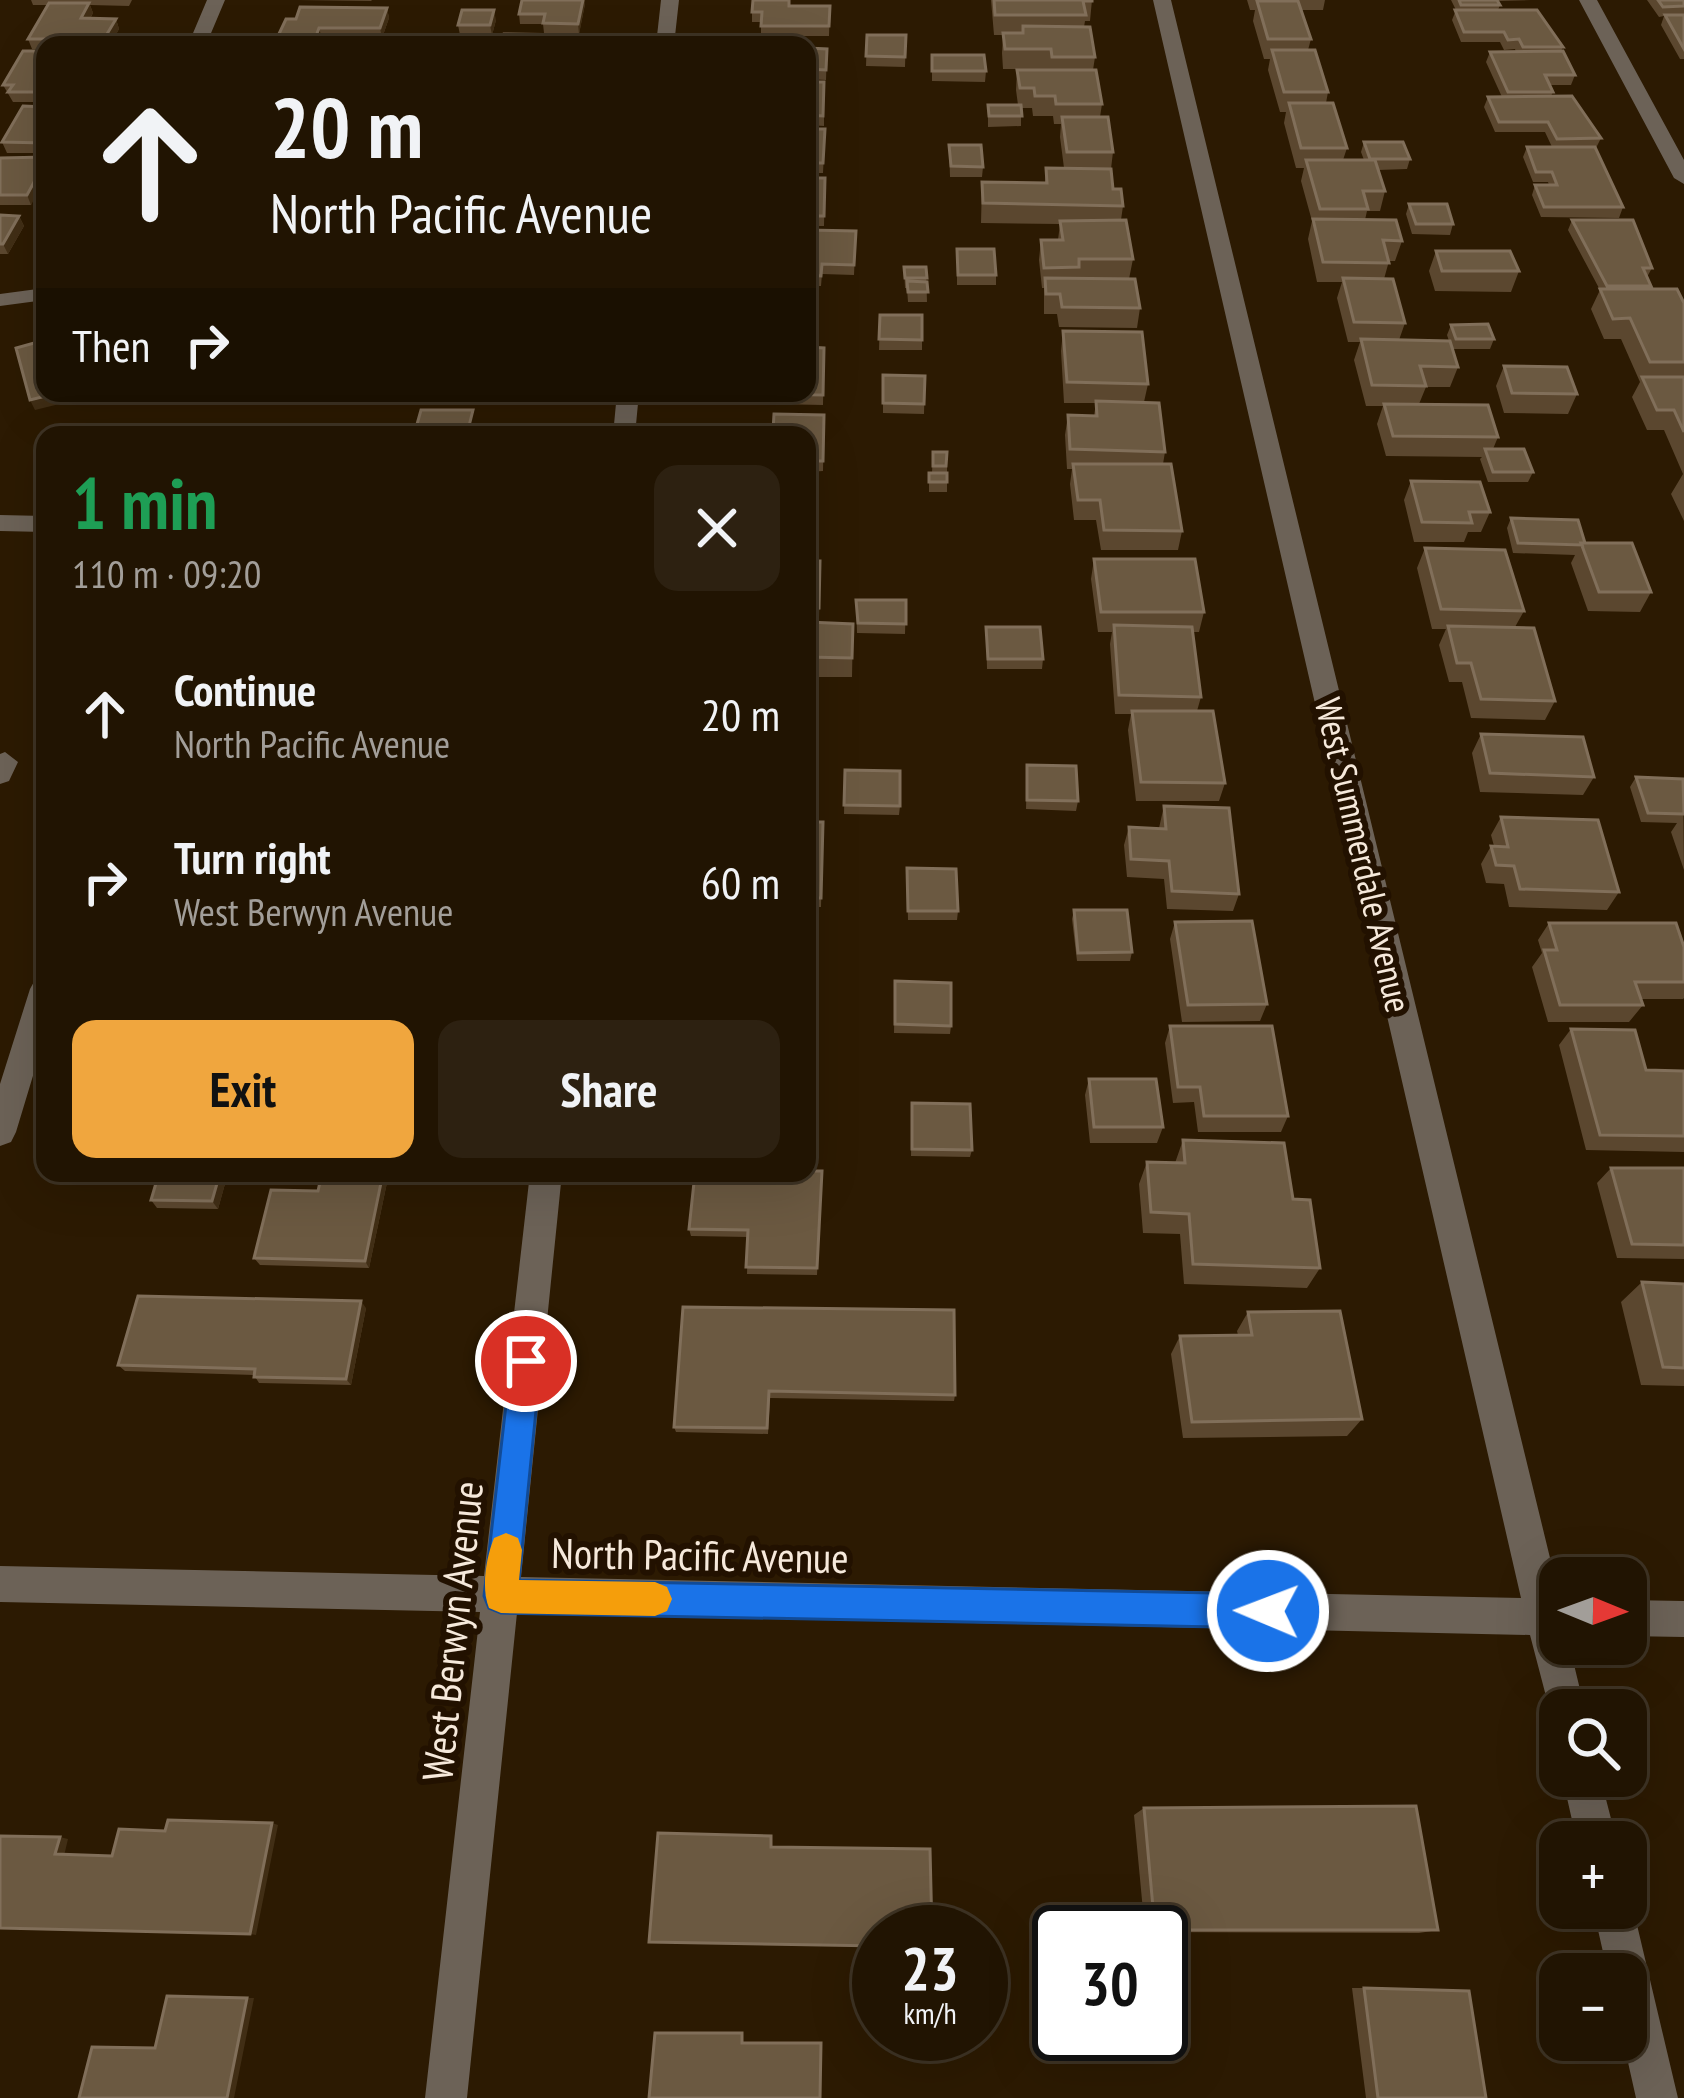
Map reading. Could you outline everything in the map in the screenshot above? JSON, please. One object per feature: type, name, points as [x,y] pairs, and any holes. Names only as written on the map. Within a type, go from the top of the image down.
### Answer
[{"type":"street","points":[[201,36],[216,0]]},
{"type":"street","points":[[666,36],[670,0]]},
{"type":"street","name":"West Summerdale Avenue","points":[[1162,0],[1539,1563]]},
{"type":"street","points":[[1588,0],[1684,178]]},
{"type":"street","points":[[0,300],[36,295]]},
{"type":"street","points":[[0,523],[36,524]]},
{"type":"street","points":[[0,1132],[6,1095],[36,1013]]},
{"type":"street","name":"West Berwyn Avenue","points":[[446,2098],[545,1182]]},
{"type":"street","name":"North Pacific Avenue","points":[[0,1584],[1539,1617]]},
{"type":"street","points":[[1647,1618],[1684,1619]]},
{"type":"street","points":[[1617,1929],[1658,2098]]},
{"type":"building","points":[[522,0],[583,0],[578,24],[543,23],[545,14],[519,14]]},
{"type":"building","points":[[753,0],[830,6],[829,26],[761,26],[762,12],[752,12]]},
{"type":"building","points":[[994,0],[1092,1],[1083,1],[1086,15],[995,15]]},
{"type":"building","points":[[1459,0],[1497,0],[1500,5],[1461,5]]},
{"type":"building","points":[[1658,0],[1684,0],[1684,6],[1663,7]]},
{"type":"building","points":[[1257,1],[1298,1],[1311,39],[1268,39]]},
{"type":"building","points":[[49,3],[89,3],[81,18],[116,19],[106,36],[28,39]]},
{"type":"building","points":[[300,7],[387,8],[380,28],[319,28],[316,36],[278,36],[286,19],[296,19]]},
{"type":"building","points":[[462,10],[494,10],[490,25],[458,25]]},
{"type":"building","points":[[1455,10],[1537,10],[1563,47],[1523,47],[1519,39],[1508,40],[1504,32],[1464,32]]},
{"type":"building","points":[[1665,15],[1684,15],[1684,49]]},
{"type":"building","points":[[1023,26],[1090,27],[1095,57],[1052,57],[1051,49],[1005,49],[1003,33],[1023,33]]},
{"type":"building","points":[[504,34],[577,35],[577,36]]},
{"type":"building","points":[[867,35],[906,35],[905,57],[866,56]]},
{"type":"building","points":[[816,48],[827,49],[826,70],[816,69]]},
{"type":"building","points":[[1272,50],[1315,50],[1328,92],[1284,92]]},
{"type":"building","points":[[23,51],[36,51],[36,92],[8,92],[13,85],[3,85]]},
{"type":"building","points":[[1563,51],[1575,75],[1545,75],[1553,92],[1508,92],[1490,52]]},
{"type":"building","points":[[932,55],[984,55],[986,71],[932,71]]},
{"type":"building","points":[[1017,70],[1096,70],[1102,104],[1056,104],[1055,96],[1035,96],[1034,88],[1020,88]]},
{"type":"building","points":[[816,82],[824,82],[823,116],[816,116]]},
{"type":"building","points":[[1572,96],[1601,138],[1557,139],[1548,122],[1499,122],[1488,97]]},
{"type":"building","points":[[1289,103],[1333,103],[1347,148],[1301,148]]},
{"type":"building","points":[[988,105],[1021,105],[1022,116],[989,116]]},
{"type":"building","points":[[23,106],[36,107],[36,143],[2,142]]},
{"type":"building","points":[[1062,117],[1108,117],[1113,152],[1067,152]]},
{"type":"building","points":[[816,129],[825,129],[823,163],[816,163]]},
{"type":"building","points":[[1364,142],[1403,142],[1410,159],[1370,159]]},
{"type":"building","points":[[949,145],[981,145],[983,167],[951,166]]},
{"type":"building","points":[[1527,147],[1595,147],[1623,207],[1544,207],[1535,185],[1557,185],[1552,172],[1536,172]]},
{"type":"building","points":[[36,157],[36,178],[27,195],[0,195],[0,158]]},
{"type":"building","points":[[1306,160],[1375,160],[1385,191],[1363,191],[1368,209],[1320,209]]},
{"type":"building","points":[[1046,168],[1111,169],[1113,189],[1121,189],[1123,206],[983,203],[982,182],[1047,183]]},
{"type":"building","points":[[816,178],[825,178],[824,216],[816,216]]},
{"type":"building","points":[[1409,204],[1447,204],[1453,224],[1416,224]]},
{"type":"building","points":[[0,215],[19,216],[3,244],[0,244]]},
{"type":"building","points":[[1313,219],[1396,220],[1402,241],[1383,240],[1389,263],[1323,262]]},
{"type":"building","points":[[1126,220],[1133,259],[1079,259],[1079,267],[1044,268],[1041,240],[1063,240],[1060,221]]},
{"type":"building","points":[[1572,220],[1633,220],[1652,268],[1643,268],[1651,286],[1607,286]]},
{"type":"building","points":[[816,230],[856,231],[854,265],[822,264],[821,276],[816,276]]},
{"type":"building","points":[[957,249],[994,249],[996,275],[958,275]]},
{"type":"building","points":[[1436,251],[1510,251],[1519,271],[1442,271]]},
{"type":"building","points":[[904,267],[926,267],[927,278],[905,278]]},
{"type":"building","points":[[1045,278],[1135,279],[1140,308],[1062,307],[1060,294],[1046,294]]},
{"type":"building","points":[[1343,278],[1393,279],[1405,323],[1354,322]]},
{"type":"building","points":[[907,281],[927,282],[928,292],[908,292]]},
{"type":"building","points":[[1600,289],[1677,289],[1684,303],[1684,362],[1650,362],[1630,318],[1613,319]]},
{"type":"building","points":[[880,315],[922,315],[922,340],[879,339]]},
{"type":"building","points":[[1488,324],[1494,339],[1456,339],[1451,325]]},
{"type":"building","points":[[1063,331],[1142,332],[1148,384],[1067,382]]},
{"type":"building","points":[[1361,339],[1450,341],[1458,367],[1420,366],[1426,386],[1372,385]]},
{"type":"building","points":[[36,342],[36,398],[30,400],[16,348]]},
{"type":"building","points":[[816,348],[824,348],[823,395],[816,395]]},
{"type":"building","points":[[1504,366],[1567,367],[1577,394],[1512,393]]},
{"type":"building","points":[[883,375],[925,376],[924,404],[883,403]]},
{"type":"building","points":[[1642,377],[1684,377],[1684,432],[1674,410],[1657,410]]},
{"type":"building","points":[[1096,401],[1159,403],[1165,452],[1070,449],[1068,415],[1097,416]]},
{"type":"building","points":[[1384,404],[1488,405],[1498,437],[1393,436]]},
{"type":"building","points":[[421,410],[473,410],[469,426],[417,426]]},
{"type":"building","points":[[774,414],[824,415],[823,461],[816,461],[816,426],[773,426]]},
{"type":"building","points":[[1485,449],[1524,449],[1533,472],[1493,472]]},
{"type":"building","points":[[933,452],[947,452],[946,466],[933,466]]},
{"type":"building","points":[[1073,464],[1171,464],[1182,531],[1104,530],[1100,500],[1078,500]]},
{"type":"building","points":[[929,473],[947,473],[947,482],[929,482]]},
{"type":"building","points":[[1411,481],[1480,482],[1490,512],[1469,512],[1472,523],[1422,522]]},
{"type":"building","points":[[1511,518],[1578,520],[1585,543],[1518,543]]},
{"type":"building","points":[[1581,543],[1632,543],[1651,592],[1599,592]]},
{"type":"building","points":[[1425,548],[1505,550],[1524,611],[1441,609]]},
{"type":"building","points":[[1094,559],[1195,559],[1204,612],[1101,612]]},
{"type":"building","points":[[816,561],[820,561],[816,608]]},
{"type":"building","points":[[856,600],[906,600],[906,624],[858,623]]},
{"type":"building","points":[[816,622],[853,624],[852,658],[816,657]]},
{"type":"building","points":[[1114,625],[1192,627],[1201,697],[1119,695]]},
{"type":"building","points":[[1448,626],[1534,628],[1555,701],[1481,699],[1471,663],[1457,663]]},
{"type":"building","points":[[986,627],[1040,627],[1043,659],[988,659]]},
{"type":"building","points":[[1132,711],[1213,711],[1225,783],[1141,782]]},
{"type":"building","points":[[1481,734],[1583,737],[1594,777],[1490,773]]},
{"type":"building","points":[[1027,765],[1076,766],[1078,801],[1027,800]]},
{"type":"building","points":[[845,770],[900,771],[900,806],[844,805]]},
{"type":"building","points":[[1636,777],[1683,779],[1684,814],[1648,813]]},
{"type":"building","points":[[1164,806],[1229,808],[1239,894],[1172,891],[1169,861],[1131,859],[1129,827],[1166,829]]},
{"type":"building","points":[[1501,817],[1598,820],[1619,892],[1520,889],[1514,866],[1496,865],[1491,846],[1508,847]]},
{"type":"building","points":[[816,822],[823,822],[821,898],[816,898]]},
{"type":"building","points":[[907,868],[956,869],[958,911],[908,911]]},
{"type":"building","points":[[1074,910],[1127,910],[1132,952],[1078,953]]},
{"type":"building","points":[[1252,921],[1267,1004],[1188,1005],[1175,922]]},
{"type":"building","points":[[1549,923],[1676,923],[1684,947],[1684,982],[1635,982],[1643,1005],[1560,1005],[1544,950],[1557,950]]},
{"type":"building","points":[[895,981],[951,983],[951,1026],[895,1024]]},
{"type":"building","points":[[1170,1026],[1272,1026],[1288,1116],[1204,1116],[1200,1087],[1178,1087]]},
{"type":"building","points":[[1571,1029],[1635,1030],[1646,1070],[1684,1071],[1684,1136],[1600,1135]]},
{"type":"building","points":[[1089,1079],[1156,1079],[1163,1127],[1094,1127]]},
{"type":"building","points":[[912,1103],[970,1104],[972,1150],[912,1149]]},
{"type":"building","points":[[1183,1140],[1284,1143],[1293,1199],[1310,1200],[1320,1268],[1193,1264],[1189,1214],[1151,1212],[1147,1162],[1185,1163]]},
{"type":"building","points":[[1611,1168],[1684,1168],[1684,1245],[1632,1244]]},
{"type":"building","points":[[816,1171],[822,1171],[817,1268],[746,1267],[748,1230],[689,1229],[694,1182],[816,1182]]},
{"type":"building","points":[[156,1182],[217,1182],[212,1201],[151,1200]]},
{"type":"building","points":[[320,1182],[381,1182],[365,1261],[254,1258],[271,1190],[318,1191]]},
{"type":"building","points":[[1642,1282],[1684,1284],[1684,1368],[1663,1367]]},
{"type":"building","points":[[138,1296],[361,1301],[346,1379],[254,1377],[255,1369],[118,1365]]},
{"type":"building","points":[[683,1307],[954,1310],[955,1395],[769,1391],[767,1428],[674,1427]]},
{"type":"building","points":[[1340,1311],[1362,1419],[1192,1422],[1180,1336],[1252,1335],[1248,1312]]},
{"type":"building","points":[[1416,1806],[1438,1930],[1188,1930],[1188,1905],[1153,1905],[1144,1808]]},
{"type":"building","points":[[168,1820],[272,1823],[250,1934],[0,1928],[0,1836],[60,1837],[55,1854],[112,1856],[119,1829],[165,1831]]},
{"type":"building","points":[[658,1833],[771,1836],[771,1847],[930,1849],[931,1905],[852,1905],[852,1946],[649,1942]]},
{"type":"building","points":[[1364,1988],[1469,1991],[1486,2098],[1378,2098]]},
{"type":"building","points":[[167,1996],[247,1998],[227,2098],[79,2098],[92,2047],[155,2048]]},
{"type":"building","points":[[655,2033],[742,2033],[742,2043],[821,2043],[820,2098],[649,2098]]},
{"type":"slow traffic","points":[[506,1550],[501,1596],[655,1599]]},
{"type":"route","points":[[526,1361],[501,1596],[1268,1611]]}]
